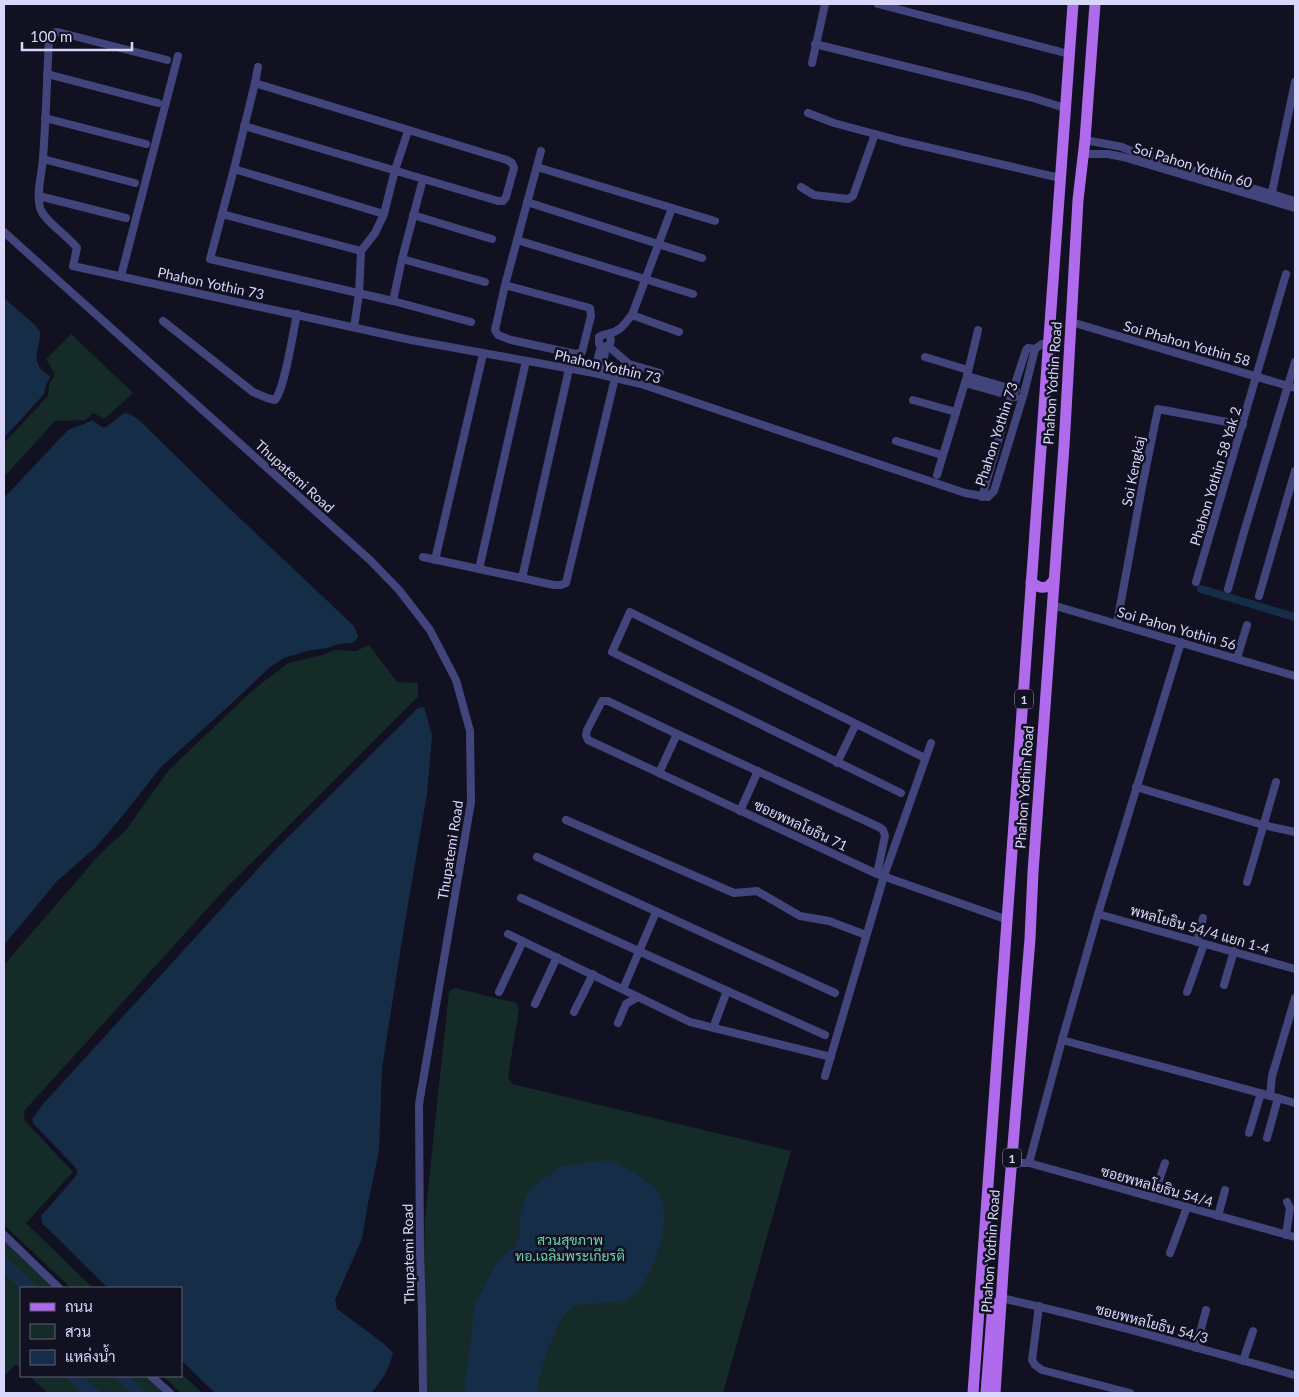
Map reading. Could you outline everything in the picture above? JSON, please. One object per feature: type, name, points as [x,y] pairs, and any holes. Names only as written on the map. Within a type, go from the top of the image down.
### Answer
[{"type":"main road","name":"Phahon Yothin Road","points":[[974,1393],[1073,4]]},
{"type":"main road","name":"Phahon Yothin Road","points":[[996,1393],[1001,1298],[1030,939],[1078,200],[1085,140],[1095,4]]},
{"type":"main road","points":[[1031,582],[1042,588],[1049,586],[1054,580]]},
{"type":"main road","points":[[991,1159],[1012,1163]]},
{"type":"main road","points":[[986,1393],[994,1298],[1004,1263]]},
{"type":"street","points":[[812,63],[825,4]]},
{"type":"street","points":[[878,4],[1069,54]]},
{"type":"street","points":[[126,218],[39,196],[43,159],[49,38],[58,32],[167,60]]},
{"type":"street","points":[[815,44],[1065,108]]},
{"type":"street","points":[[121,276],[178,56]]},
{"type":"street","points":[[258,67],[210,259],[393,301],[471,322]]},
{"type":"street","points":[[47,74],[158,103]]},
{"type":"street","points":[[1271,197],[1293,105],[1295,82]]},
{"type":"street","points":[[244,126],[498,202],[503,201],[506,197],[514,168],[512,163],[507,160],[255,83]]},
{"type":"street","points":[[808,113],[834,123],[875,134],[1060,178]]},
{"type":"street","points":[[45,118],[146,144]]},
{"type":"street","points":[[354,327],[359,294],[361,251],[374,233],[384,214],[395,170],[408,131]]},
{"type":"street","points":[[800,187],[814,195],[848,199],[853,196],[875,134]]},
{"type":"street","name":"Soi Pahon Yothin 60","points":[[1085,140],[1122,147],[1254,193]]},
{"type":"street","points":[[505,285],[590,308],[592,316],[582,352],[576,354],[511,340],[498,335],[495,330],[505,285],[541,151]]},
{"type":"street","name":"Soi Pahon Yothin 60","points":[[1083,154],[1108,154],[1123,157],[1254,193],[1295,201]]},
{"type":"street","points":[[43,159],[135,183]]},
{"type":"street","points":[[537,167],[715,221]]},
{"type":"street","points":[[234,169],[384,214]]},
{"type":"street","points":[[393,301],[423,179]]},
{"type":"street","name":"Phahon Yothin 73","points":[[39,196],[40,208],[44,216],[76,248],[73,266],[410,340],[597,374],[641,384],[955,490],[982,497],[988,497],[994,491],[1023,396],[1035,349]]},
{"type":"street","name":"Soi Pahon Yothin 60","points":[[1271,197],[1295,208]]},
{"type":"street","points":[[527,202],[702,258]]},
{"type":"street","points":[[587,336],[599,337],[603,334],[620,330],[632,315],[672,208]]},
{"type":"street","points":[[222,214],[361,251]]},
{"type":"street","points":[[413,215],[492,238]]},
{"type":"street","name":"Thupatemi Road","points":[[4,232],[370,560],[399,590],[430,630],[456,680],[470,731],[472,802],[419,1104],[423,1393]]},
{"type":"street","points":[[517,240],[693,294]]},
{"type":"street","points":[[402,259],[485,282]]},
{"type":"street","name":"Phahon Yothin 58 Yak 2","points":[[1196,582],[1286,274]]},
{"type":"street","points":[[163,321],[253,392],[275,400],[279,396],[283,381],[297,314]]},
{"type":"street","points":[[632,315],[679,332]]},
{"type":"street","name":"Soi Phahon Yothin 58","points":[[1071,322],[1292,387]]},
{"type":"street","points":[[936,475],[967,376],[978,330]]},
{"type":"street","points":[[597,374],[605,346],[612,340],[608,334]]},
{"type":"street","points":[[599,337],[598,342],[629,364],[660,373]]},
{"type":"street","points":[[982,497],[1026,350],[1028,348],[1035,349],[1042,344],[1048,343]]},
{"type":"street","points":[[435,560],[483,354]]},
{"type":"street","points":[[925,357],[967,376],[1023,396]]},
{"type":"street","points":[[479,569],[526,362]]},
{"type":"street","points":[[1228,589],[1244,532],[1292,387],[1295,362]]},
{"type":"street","points":[[522,578],[570,369]]},
{"type":"street","points":[[424,557],[522,578],[561,585],[566,583],[615,378]]},
{"type":"street","points":[[913,400],[956,412]]},
{"type":"street","name":"Soi Kengkaj","points":[[1117,623],[1158,409],[1243,425]]},
{"type":"street","points":[[896,441],[942,455]]},
{"type":"street","points":[[1259,596],[1295,471]]},
{"type":"street","name":"Soi Pahon Yothin 56","points":[[1052,605],[1295,676]]},
{"type":"street","points":[[902,793],[612,652],[630,612],[926,758]]},
{"type":"street","points":[[1237,658],[1247,625]]},
{"type":"street","points":[[1029,1163],[1098,914],[1181,642]]},
{"type":"street","name":"ซอยพหลโยธิน 71","points":[[677,734],[603,700],[586,735],[588,740],[880,875],[1008,920]]},
{"type":"street","points":[[837,763],[856,724]]},
{"type":"street","points":[[659,773],[677,734],[883,830],[885,836],[880,875],[866,935],[825,1076]]},
{"type":"street","points":[[880,875],[931,743]]},
{"type":"street","points":[[740,811],[758,771]]},
{"type":"street","points":[[1247,882],[1276,782]]},
{"type":"street","points":[[1136,787],[1295,832]]},
{"type":"street","points":[[566,820],[734,892],[757,891],[800,916],[829,921],[866,935]]},
{"type":"street","points":[[537,857],[835,993]]},
{"type":"street","points":[[521,898],[825,1035]]},
{"type":"street","points":[[623,989],[656,912]]},
{"type":"street","name":"พหลโยธิน 54/4 แยก 1-4","points":[[1098,914],[1295,969]]},
{"type":"street","points":[[1187,992],[1200,943],[1203,918]]},
{"type":"street","points":[[508,934],[690,1022],[831,1056]]},
{"type":"street","points":[[499,992],[523,940]]},
{"type":"street","points":[[1224,985],[1234,951]]},
{"type":"street","points":[[535,1004],[557,957]]},
{"type":"street","points":[[574,1012],[593,974]]},
{"type":"street","points":[[713,1028],[727,991]]},
{"type":"street","points":[[618,1022],[626,1004],[638,997]]},
{"type":"street","points":[[1250,1133],[1272,1076],[1295,998]]},
{"type":"street","points":[[1062,1040],[1295,1103]]},
{"type":"street","points":[[1267,1138],[1278,1098]]},
{"type":"street","name":"ซอยพหลโยธิน 54/4","points":[[1012,1163],[1029,1163],[1295,1237]]},
{"type":"street","points":[[1153,1198],[1165,1163]]},
{"type":"street","points":[[1218,1216],[1226,1190]]},
{"type":"street","points":[[1286,1234],[1290,1208],[1287,1202]]},
{"type":"street","points":[[1170,1253],[1187,1207]]},
{"type":"street","points":[[4,1235],[58,1287]]},
{"type":"street","name":"ซอยพหลโยธิน 54/3","points":[[1001,1298],[1039,1306],[1295,1375]]},
{"type":"street","points":[[1039,1306],[1032,1360],[1035,1366],[1042,1370],[1130,1393]]},
{"type":"street","points":[[1196,1348],[1206,1310]]},
{"type":"street","points":[[1242,1361],[1253,1331]]},
{"type":"street","points":[[152,1377],[170,1393]]},
{"type":"green space","points":[[71,334],[133,393],[104,419],[93,413],[86,420],[55,421],[4,477],[4,443],[48,396],[49,385],[55,374],[46,359]]},
{"type":"green space","points":[[369,645],[397,682],[418,683],[418,697],[226,888],[25,1110],[24,1120],[73,1172],[26,1223],[92,1287],[70,1287],[4,1225],[4,965],[100,854],[126,830],[169,770],[253,690],[288,663],[323,655],[334,650],[356,651]]},
{"type":"green space","name":"สวนสุขภาพ ทอ.เฉลิมพระเกียรติ","points":[[455,988],[516,1003],[519,1009],[508,1077],[512,1084],[791,1151],[723,1393],[422,1393],[425,1218],[449,991]]},
{"type":"green space","points":[[4,1238],[56,1287],[20,1287],[20,1368],[16,1364],[4,1376]]},
{"type":"green space","points":[[182,1374],[202,1393],[181,1393],[164,1377],[182,1377]]},
{"type":"green space","points":[[30,1377],[150,1377],[167,1393],[48,1393]]},
{"type":"water","points":[[4,298],[35,325],[40,332],[37,362],[41,369],[50,377],[44,394],[4,438]]},
{"type":"water","points":[[124,413],[130,414],[139,420],[354,626],[358,636],[352,643],[307,651],[284,658],[270,667],[161,767],[95,848],[57,881],[4,945],[4,498],[67,431],[92,420],[102,427],[106,427]]},
{"type":"water","points":[[424,707],[432,735],[427,794],[382,1068],[379,1151],[362,1239],[335,1300],[337,1309],[383,1343],[393,1353],[385,1374],[371,1393],[215,1393],[182,1361],[182,1287],[107,1287],[42,1223],[41,1216],[76,1176],[77,1172],[75,1167],[34,1124],[32,1119],[44,1103],[276,849],[418,708]]},
{"type":"water","points":[[609,1160],[644,1179],[657,1190],[662,1202],[664,1219],[661,1241],[653,1264],[642,1285],[630,1298],[622,1301],[586,1304],[571,1309],[565,1314],[547,1352],[540,1376],[538,1393],[466,1393],[466,1375],[475,1304],[496,1264],[503,1255],[515,1247],[520,1234],[519,1217],[526,1195],[539,1182],[562,1166]]},
{"type":"water","points":[[4,1255],[37,1287],[20,1287],[20,1289],[4,1273]]},
{"type":"water","points":[[65,1377],[84,1377],[102,1393],[82,1393]]},
{"type":"water","points":[[114,1377],[130,1377],[147,1393],[132,1393]]},
{"type":"waterway","points":[[1201,589],[1295,617]]}]
